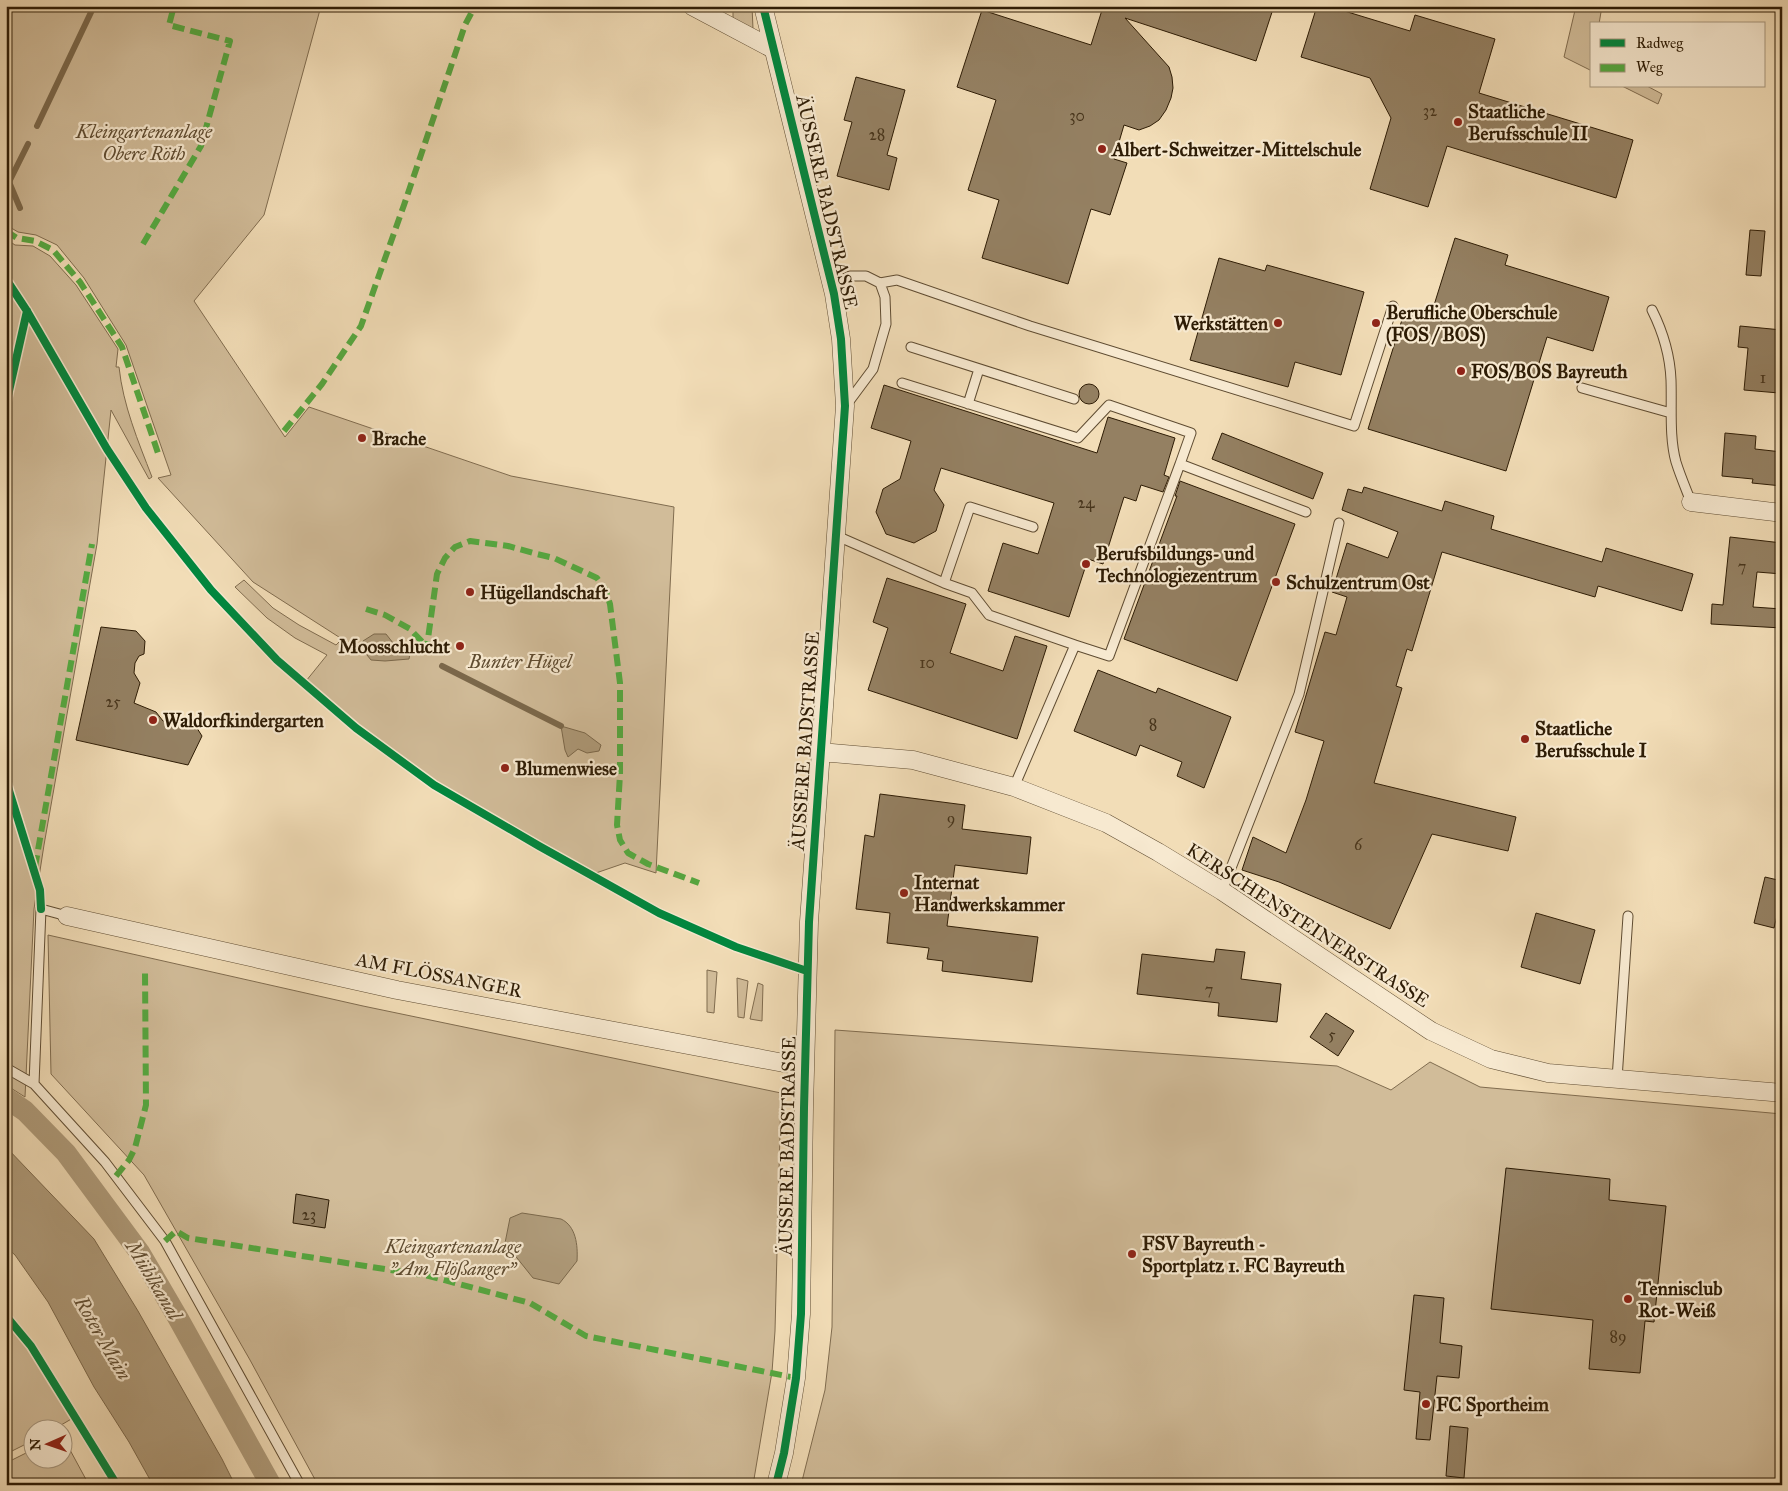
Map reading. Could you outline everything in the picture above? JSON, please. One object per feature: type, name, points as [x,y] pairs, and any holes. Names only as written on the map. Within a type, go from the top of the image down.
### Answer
[{"type":"street","points":[[692,6],[773,49]]},
{"type":"street","name":"ÄUSSERE BADSTRASSE","points":[[763,6],[834,294],[841,339],[845,406],[809,922],[804,1067],[802,1314],[796,1378],[784,1453],[776,1485]]},
{"type":"street","points":[[1691,502],[1782,513]]},
{"type":"street","name":"KERSCHENSTEINERSTRASSE","points":[[820,752],[913,760],[1014,787],[1106,823],[1222,891],[1431,1031],[1491,1059],[1548,1073],[1782,1093]]},
{"type":"street","name":"AM FLÖSSANGER","points":[[67,916],[396,990],[804,1067]]},
{"type":"lane","points":[[834,294],[841,280],[850,276],[866,276],[880,283],[897,280],[1030,326],[1354,426],[1393,306]]},
{"type":"lane","points":[[845,406],[873,369],[886,324],[886,297],[880,283]]},
{"type":"lane","points":[[1652,310],[1661,328],[1669,360],[1671,413],[1676,461],[1691,502]]},
{"type":"lane","points":[[911,347],[1074,399]]},
{"type":"lane","points":[[968,404],[979,369]]},
{"type":"lane","points":[[837,536],[944,583],[972,593],[989,615],[1109,656],[1191,433],[1109,405],[1078,438],[902,383]]},
{"type":"lane","points":[[1582,388],[1671,413]]},
{"type":"lane","points":[[1180,464],[1306,512]]},
{"type":"lane","points":[[944,583],[970,507],[1033,527]]},
{"type":"lane","points":[[1222,891],[1299,694],[1339,522]]},
{"type":"lane","points":[[1014,787],[1075,645]]},
{"type":"lane","points":[[34,1084],[41,910],[67,916]]},
{"type":"lane","points":[[1617,1079],[1628,916]]},
{"type":"lane","points":[[6,1068],[34,1084],[105,1162],[165,1241],[300,1485]]},
{"type":"green space","points":[[6,6],[321,6],[264,215],[194,301],[285,437],[309,407],[511,476],[674,507],[656,873],[625,863],[593,874],[436,783],[357,725],[306,681],[327,655],[295,638],[267,618],[235,587],[244,580],[273,608],[299,625],[336,645],[342,639],[253,582],[158,478],[171,475],[126,345],[84,278],[57,245],[36,235],[18,232],[8,226],[6,222],[6,121],[10,112],[6,104]]},
{"type":"green space","points":[[733,6],[752,6],[753,29],[733,23]]},
{"type":"green space","points":[[1576,6],[1602,6],[1599,22],[1590,22],[1590,70],[1564,57]]},
{"type":"green space","points":[[1626,88],[1651,88],[1662,94],[1658,104]]},
{"type":"green space","points":[[6,239],[15,245],[33,246],[50,256],[76,285],[118,349],[116,367],[119,367],[124,395],[136,436],[152,477],[149,479],[111,410],[97,544],[34,909],[25,1097],[6,1085]]},
{"type":"green space","name":"Kleingartenanlage \"Am Flößanger\"","points":[[48,935],[363,1006],[781,1093],[775,1331],[772,1372],[753,1485],[318,1485],[250,1360],[144,1175],[51,1074]]},
{"type":"green space","points":[[707,970],[717,972],[714,1013],[707,1012]]},
{"type":"green space","points":[[737,978],[748,981],[744,1018],[738,1017]]},
{"type":"green space","points":[[758,983],[763,985],[762,1021],[750,1019]]},
{"type":"green space","points":[[835,1030],[1337,1066],[1391,1090],[1430,1062],[1480,1087],[1782,1114],[1782,1485],[801,1485],[825,1390],[832,1327]]},
{"type":"green space","points":[[6,1321],[31,1349],[73,1418],[22,1418],[22,1446],[6,1454]]},
{"type":"green space","points":[[72,1454],[89,1485],[6,1485],[6,1463],[22,1455],[22,1468],[72,1468]]},
{"type":"water","points":[[374,634],[386,634],[397,648],[411,648],[409,659],[371,660],[363,650],[363,641]]},
{"type":"water","points":[[561,726],[585,733],[601,745],[599,751],[587,753],[578,749],[568,757]]},
{"type":"water","name":"Roter Main","points":[[6,1147],[94,1239],[138,1311],[235,1485],[153,1485],[129,1442],[94,1387],[48,1302],[15,1255],[6,1247]]},
{"type":"water","points":[[522,1213],[561,1219],[573,1231],[577,1249],[577,1261],[559,1284],[533,1278],[505,1243],[510,1218]]},
{"type":"building","points":[[1100,6],[1274,6],[1256,61],[1125,18],[1169,67],[1173,88],[1171,98],[1159,120],[1150,126],[1139,130],[1124,125],[1114,159],[1127,163],[1110,215],[1091,209],[1068,284],[982,258],[999,200],[968,190],[996,100],[957,87],[982,10],[1091,45],[1102,10],[1099,9]]},
{"type":"building","points":[[1317,6],[1328,6],[1410,31],[1415,15],[1495,39],[1479,93],[1633,140],[1616,198],[1447,146],[1428,207],[1370,189],[1391,118],[1370,78],[1301,57]]},
{"type":"building","points":[[856,77],[905,90],[887,155],[897,158],[889,190],[837,176],[852,122],[844,120]]},
{"type":"building","points":[[1750,230],[1765,231],[1761,276],[1746,275]]},
{"type":"building","name":"FOS/BOS Bayreuth","points":[[1455,238],[1508,255],[1505,265],[1609,297],[1593,351],[1547,337],[1506,471],[1368,429],[1405,310],[1430,318]]},
{"type":"building","name":"Werkstätten","points":[[1219,258],[1265,271],[1267,265],[1364,292],[1341,375],[1295,362],[1288,387],[1190,360]]},
{"type":"building","points":[[1740,326],[1782,330],[1782,364],[1779,393],[1744,390],[1748,348],[1738,347]]},
{"type":"building","points":[[1085,384],[1093,384],[1099,390],[1099,398],[1093,404],[1085,404],[1079,398],[1079,390]]},
{"type":"building","points":[[884,385],[1097,453],[1108,417],[1175,438],[1164,475],[1169,477],[1163,492],[1141,485],[1136,501],[1124,497],[1103,564],[1088,559],[1069,617],[988,591],[1003,543],[1038,554],[1054,503],[941,468],[934,490],[944,505],[936,531],[914,543],[886,534],[876,512],[883,489],[900,479],[911,441],[871,428]]},
{"type":"building","points":[[1222,433],[1323,473],[1313,499],[1212,459]]},
{"type":"building","points":[[1725,433],[1756,436],[1755,449],[1782,452],[1782,486],[1752,483],[1753,479],[1722,476]]},
{"type":"building","points":[[1180,481],[1295,524],[1237,681],[1124,639],[1177,496],[1175,496]]},
{"type":"building","points":[[1364,487],[1442,511],[1445,501],[1494,516],[1491,529],[1602,562],[1606,548],[1693,574],[1682,611],[1598,586],[1595,597],[1442,552],[1412,651],[1407,649],[1396,686],[1402,688],[1374,783],[1516,817],[1508,851],[1432,834],[1390,929],[1279,882],[1242,870],[1253,837],[1286,853],[1306,800],[1324,741],[1295,732],[1325,632],[1336,635],[1347,597],[1332,592],[1347,543],[1388,558],[1398,532],[1342,510],[1348,489],[1362,493]]},
{"type":"building","points":[[1730,537],[1782,543],[1782,574],[1757,572],[1753,607],[1782,609],[1782,628],[1711,624],[1712,604],[1723,605]]},
{"type":"building","points":[[887,578],[966,604],[950,653],[1003,671],[1015,636],[1047,646],[1017,739],[868,690],[888,628],[873,622]]},
{"type":"building","points":[[101,627],[136,631],[145,641],[144,654],[139,656],[135,663],[134,673],[140,683],[134,703],[156,712],[163,721],[180,723],[185,720],[195,725],[202,736],[188,765],[76,740]]},
{"type":"building","points":[[1098,670],[1156,693],[1158,688],[1231,717],[1204,788],[1177,776],[1182,762],[1140,745],[1136,756],[1074,731]]},
{"type":"building","name":"Internat Handwerkskammer","points":[[880,794],[965,805],[962,829],[1031,837],[1027,874],[955,865],[947,926],[1038,937],[1032,982],[942,971],[943,961],[927,959],[929,948],[887,943],[890,913],[856,909],[865,835],[874,837]]},
{"type":"building","points":[[1765,877],[1782,881],[1782,895],[1774,928],[1754,923]]},
{"type":"building","points":[[1536,913],[1595,930],[1580,984],[1521,967]]},
{"type":"building","points":[[1216,949],[1245,952],[1241,979],[1281,984],[1277,1022],[1218,1016],[1219,1003],[1137,994],[1142,954],[1214,962]]},
{"type":"building","points":[[1326,1013],[1354,1031],[1338,1056],[1310,1037]]},
{"type":"building","points":[[1506,1168],[1610,1179],[1609,1200],[1666,1206],[1654,1322],[1645,1321],[1640,1373],[1589,1369],[1593,1320],[1491,1309]]},
{"type":"building","points":[[296,1194],[329,1200],[325,1228],[293,1223]]},
{"type":"building","points":[[1414,1295],[1444,1298],[1440,1343],[1462,1346],[1459,1378],[1437,1376],[1430,1440],[1416,1439],[1420,1392],[1404,1390]]},
{"type":"building","points":[[1450,1426],[1468,1428],[1464,1478],[1446,1476]]},
{"type":"waterway","points":[[37,126],[94,6]]},
{"type":"waterway","points":[[20,208],[9,182],[28,144]]},
{"type":"waterway","points":[[442,666],[561,726]]},
{"type":"waterway","name":"Mühlkanal","points":[[6,1098],[25,1111],[66,1153],[140,1253],[271,1485]]},
{"type":"marked path","points":[[143,244],[201,146],[230,41],[169,25],[174,6]]},
{"type":"marked path","points":[[284,431],[322,384],[361,326],[465,25],[475,6]]},
{"type":"marked path","points":[[6,231],[17,238],[35,241],[53,250],[80,282],[122,347],[159,456]]},
{"type":"marked path","points":[[426,653],[437,574],[445,558],[455,547],[470,541],[508,546],[554,558],[597,578],[605,589],[610,604],[620,683],[620,774],[617,825],[620,840],[628,853],[648,864],[699,883]]},
{"type":"marked path","points":[[35,867],[92,544]]},
{"type":"marked path","points":[[366,609],[385,615],[410,629],[427,647]]},
{"type":"marked path","points":[[116,1176],[129,1160],[135,1148],[146,1105],[145,971]]},
{"type":"marked path","points":[[165,1241],[176,1231],[188,1238],[429,1276],[530,1303],[586,1336],[796,1378]]},
{"type":"cycle path","points":[[763,6],[834,294],[841,339],[845,406],[809,922],[801,1314],[796,1378],[784,1453],[776,1485]]},
{"type":"cycle path","points":[[6,279],[27,311],[107,449],[146,508],[211,590],[277,660],[356,728],[434,785],[659,913],[736,947],[807,971]]},
{"type":"cycle path","points":[[6,404],[27,311]]},
{"type":"cycle path","points":[[6,781],[40,890],[41,909]]},
{"type":"cycle path","points":[[6,1316],[31,1346],[117,1485]]},
{"type":"place","name":"Staatliche Berufsschule II","points":[[1458,122]]},
{"type":"place","name":"Albert-Schweitzer-Mittelschule","points":[[1102,149]]},
{"type":"place","name":"Werkstätten","points":[[1278,323]]},
{"type":"place","name":"Berufliche Oberschule (FOS / BOS)","points":[[1376,323]]},
{"type":"place","name":"FOS/BOS Bayreuth","points":[[1461,371]]},
{"type":"place","name":"Brache","points":[[362,438]]},
{"type":"place","name":"Berufsbildungs- und Technologiezentrum","points":[[1086,564]]},
{"type":"place","name":"Schulzentrum Ost","points":[[1276,582]]},
{"type":"place","name":"Hügellandschaft","points":[[470,592]]},
{"type":"place","name":"Moosschlucht","points":[[460,646]]},
{"type":"place","name":"Waldorfkindergarten","points":[[153,720]]},
{"type":"place","name":"Staatliche Berufsschule I","points":[[1525,739]]},
{"type":"place","name":"Blumenwiese","points":[[505,768]]},
{"type":"place","name":"Internat Handwerkskammer","points":[[904,893]]},
{"type":"place","name":"FSV Bayreuth - Sportplatz 1. FC Bayreuth","points":[[1132,1254]]},
{"type":"place","name":"Tennisclub Rot-Weiß","points":[[1628,1299]]},
{"type":"place","name":"FC Sportheim","points":[[1426,1404]]},
{"type":"park label","name":"Kleingartenanlage Obere Röth","points":[[144,142]]},
{"type":"park label","name":"Bunter Hügel","points":[[520,661]]}]
